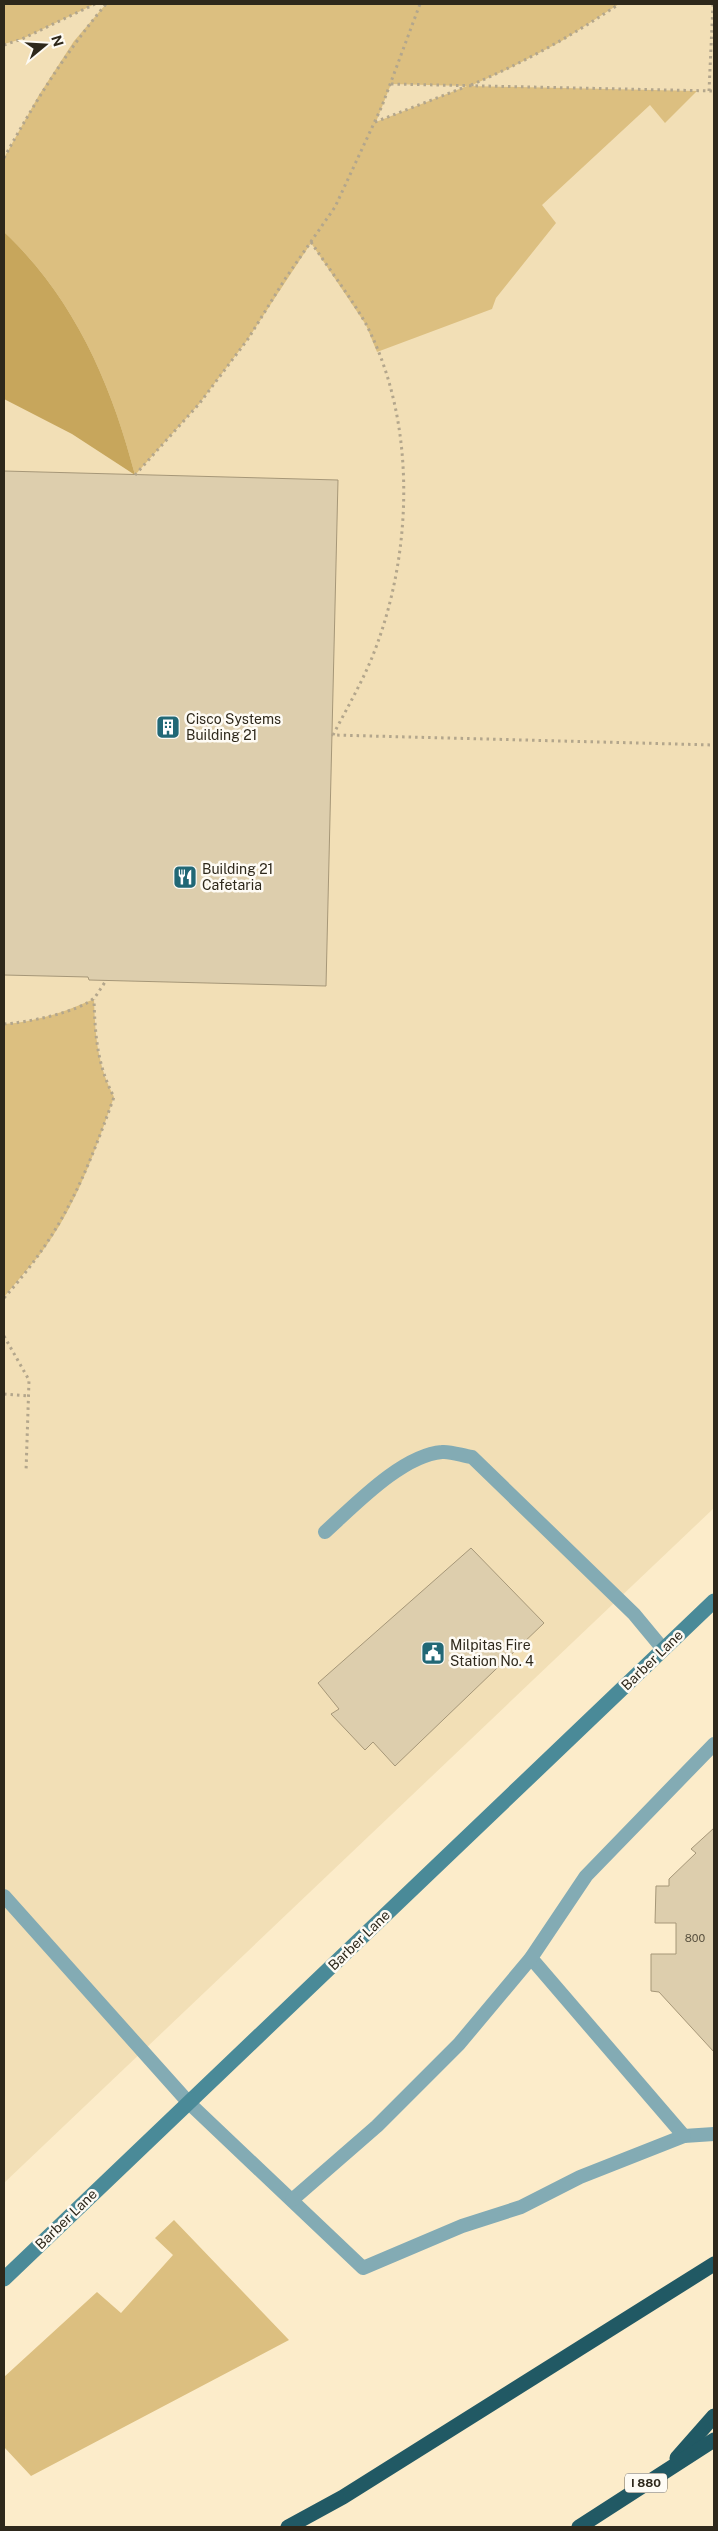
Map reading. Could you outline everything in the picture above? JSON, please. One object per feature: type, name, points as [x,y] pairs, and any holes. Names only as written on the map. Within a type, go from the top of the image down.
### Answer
[{"type":"highway","points":[[288,2527],[343,2497],[714,2264]]},
{"type":"highway","points":[[665,2471],[714,2416]]},
{"type":"highway","name":"I 880","points":[[579,2527],[714,2440]]},
{"type":"street","name":"Barber Lane","points":[[4,2279],[714,1601]]},
{"type":"lane","points":[[325,1532],[386,1478],[415,1460],[442,1452],[472,1457],[634,1614],[663,1649]]},
{"type":"lane","points":[[292,2200],[377,2126],[459,2044],[531,1958],[586,1876],[714,1744]]},
{"type":"lane","points":[[4,1896],[188,2103],[362,2268],[462,2226],[520,2207],[580,2177],[684,2136],[714,2134]]},
{"type":"lane","points":[[531,1958],[684,2136]]},
{"type":"path","points":[[4,45],[22,39],[95,4]]},
{"type":"path","points":[[4,158],[39,95],[74,41],[106,4]]},
{"type":"path","points":[[135,475],[199,404],[248,339],[335,207],[375,122],[420,4]]},
{"type":"path","points":[[375,122],[508,69],[560,42],[619,4]]},
{"type":"path","points":[[709,91],[713,4]]},
{"type":"path","points":[[390,84],[714,91]]},
{"type":"path","points":[[311,242],[366,325],[385,373],[396,410],[405,491],[401,539],[385,614],[371,659],[333,735],[714,745]]},
{"type":"path","points":[[4,1024],[39,1019],[67,1010],[94,998],[106,980]]},
{"type":"path","points":[[4,1298],[42,1252],[67,1212],[90,1165],[114,1097],[104,1079],[98,1056],[94,998]]},
{"type":"path","points":[[4,1336],[29,1380],[26,1472]]},
{"type":"path","points":[[4,1394],[28,1396]]},
{"type":"shaded area","points":[[4,4],[714,4],[714,1508],[4,2183]]},
{"type":"shaded area","points":[[4,4],[95,4],[22,39],[4,44]]},
{"type":"shaded area","points":[[106,4],[619,4],[560,42],[470,86],[697,91],[665,123],[650,105],[542,205],[556,223],[496,298],[492,309],[377,352],[366,325],[311,243],[248,339],[199,404],[135,475],[114,407],[87,344],[51,285],[4,232],[4,158],[39,95],[74,41]],"holes":[[[391,84],[467,86],[376,122]]]},
{"type":"shaded area","points":[[4,232],[51,285],[87,344],[114,408],[135,475],[72,434],[4,399]]},
{"type":"shaded area","points":[[94,999],[95,1025],[100,1061],[114,1097],[84,1178],[64,1217],[41,1253],[4,1297],[4,1024],[50,1016]]},
{"type":"shaded area","points":[[174,2220],[289,2340],[31,2476],[4,2447],[4,2377],[97,2292],[121,2313],[173,2255],[155,2238]]},
{"type":"building","name":"Cisco Systems Building 21","points":[[4,471],[338,480],[326,986],[89,980],[88,977],[4,975]]},
{"type":"building","name":"Milpitas Fire Station No. 4","points":[[471,1548],[544,1623],[395,1766],[373,1742],[365,1750],[331,1714],[339,1709],[318,1683]]},
{"type":"building","points":[[714,1828],[714,2052],[659,1992],[651,1991],[651,1954],[676,1954],[676,1923],[655,1923],[656,1886],[669,1886],[669,1879],[696,1853],[691,1849]]},
{"type":"place","name":"Cisco Systems Building 21","points":[[168,727]]},
{"type":"place","name":"Building 21 Cafetaria","points":[[185,877]]},
{"type":"place","name":"Milpitas Fire Station No. 4","points":[[433,1653]]}]
